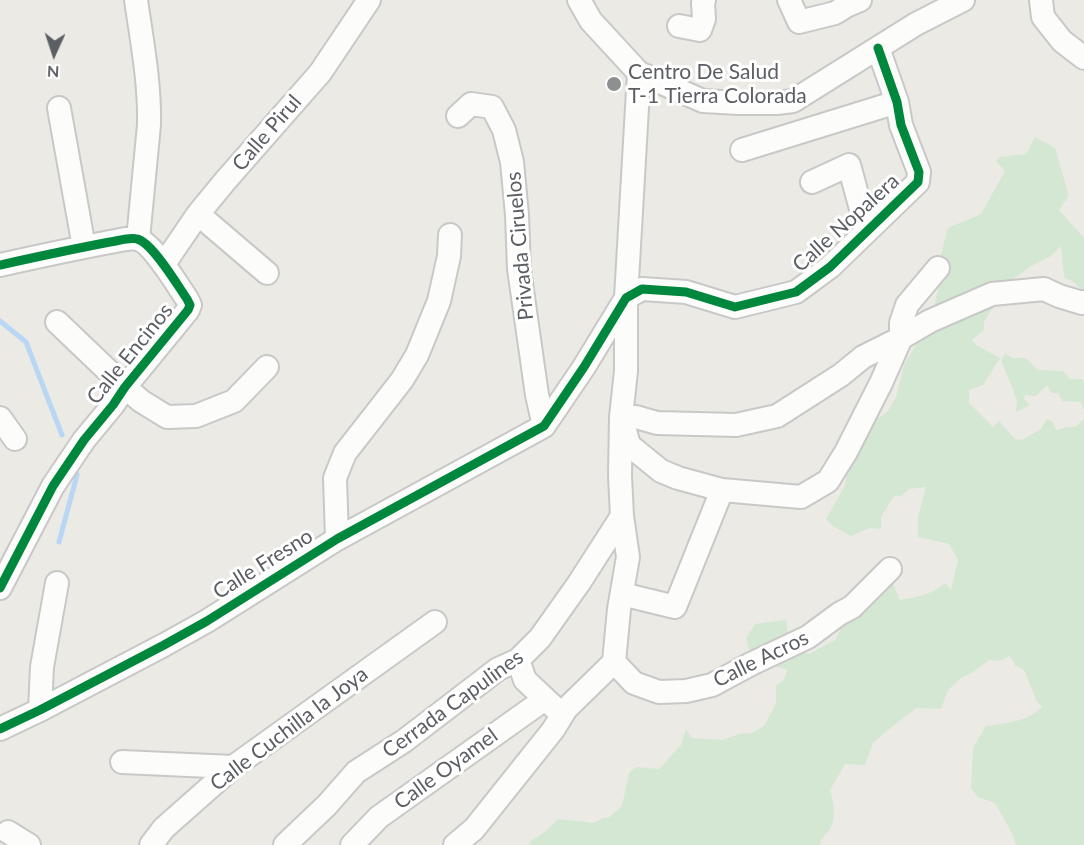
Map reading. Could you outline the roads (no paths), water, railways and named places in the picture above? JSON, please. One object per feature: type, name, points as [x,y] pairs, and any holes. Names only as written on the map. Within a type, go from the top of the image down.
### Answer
[{"type":"street","points":[[0,265],[84,247],[138,239],[150,101],[136,0]]},
{"type":"street","name":"Calle Pirul","points":[[164,264],[198,214],[320,73],[369,0]]},
{"type":"street","points":[[579,0],[591,21],[639,73],[704,100],[739,103],[793,101],[916,24],[963,0]]},
{"type":"street","points":[[679,26],[700,30],[704,19],[704,0]]},
{"type":"street","points":[[789,0],[799,22],[835,13],[860,0]]},
{"type":"street","points":[[1041,0],[1042,17],[1062,41],[1084,58]]},
{"type":"street","name":"Calle Nopalera","points":[[626,298],[642,289],[686,292],[735,307],[796,292],[830,267],[918,182],[919,172],[901,125],[897,102],[878,48]]},
{"type":"street","points":[[455,845],[474,829],[554,730],[566,709],[614,662],[621,594],[628,557],[622,516],[620,476],[621,417],[626,371],[626,298],[639,73]]},
{"type":"street","points":[[742,150],[897,102]]},
{"type":"street","points":[[777,103],[778,139]]},
{"type":"street","name":"Privada Ciruelos","points":[[458,116],[471,104],[492,107],[504,130],[512,162],[519,269],[537,395],[544,426]]},
{"type":"street","points":[[59,108],[84,247]]},
{"type":"street","points":[[812,182],[849,165],[867,231]]},
{"type":"street","points":[[198,214],[267,273]]},
{"type":"street","points":[[337,539],[335,478],[345,453],[402,380],[417,355],[440,301],[449,256],[450,235]]},
{"type":"street","name":"Calle Encinos","points":[[0,588],[11,545],[84,440],[190,305],[164,264],[147,245],[138,239]]},
{"type":"street","points":[[621,417],[629,446],[662,471],[678,478],[722,490],[801,497],[828,481],[846,452],[901,338],[901,323],[907,305],[938,268]]},
{"type":"street","points":[[621,417],[636,417],[657,423],[736,425],[777,416],[841,375],[862,357],[930,321],[992,294],[1044,289],[1059,296],[1084,302]]},
{"type":"street","points":[[544,426],[584,367],[626,298]]},
{"type":"street","points":[[57,322],[125,387],[167,417],[196,416],[234,400],[267,367]]},
{"type":"street","points":[[0,418],[15,439]]},
{"type":"street","name":"Calle Fresno","points":[[0,729],[164,645],[207,621],[337,539],[544,426]]},
{"type":"street","points":[[621,594],[675,607],[722,490]]},
{"type":"street","name":"Cerrada Capulines","points":[[285,845],[327,805],[356,772],[404,741],[498,669],[518,660],[540,638],[622,516]]},
{"type":"street","name":"Calle Acros","points":[[614,662],[634,683],[659,692],[686,691],[712,685],[808,637],[852,607],[890,569]]},
{"type":"street","points":[[40,710],[42,668],[57,583]]},
{"type":"street","name":"Calle Cuchilla la Joya","points":[[151,845],[164,828],[233,767],[435,622]]},
{"type":"street","points":[[518,660],[525,680],[555,709],[566,709]]},
{"type":"street","name":"Calle Oyamel","points":[[352,845],[380,817],[545,699]]},
{"type":"street","points":[[122,762],[233,767]]},
{"type":"street","points":[[8,832],[29,845]]},
{"type":"waterway","points":[[0,321],[26,342],[62,435]]},
{"type":"waterway","points":[[59,542],[77,475],[74,466]]},
{"type":"place","name":"Centro De Salud T-1 Tierra Colorada","points":[[614,84]]}]
